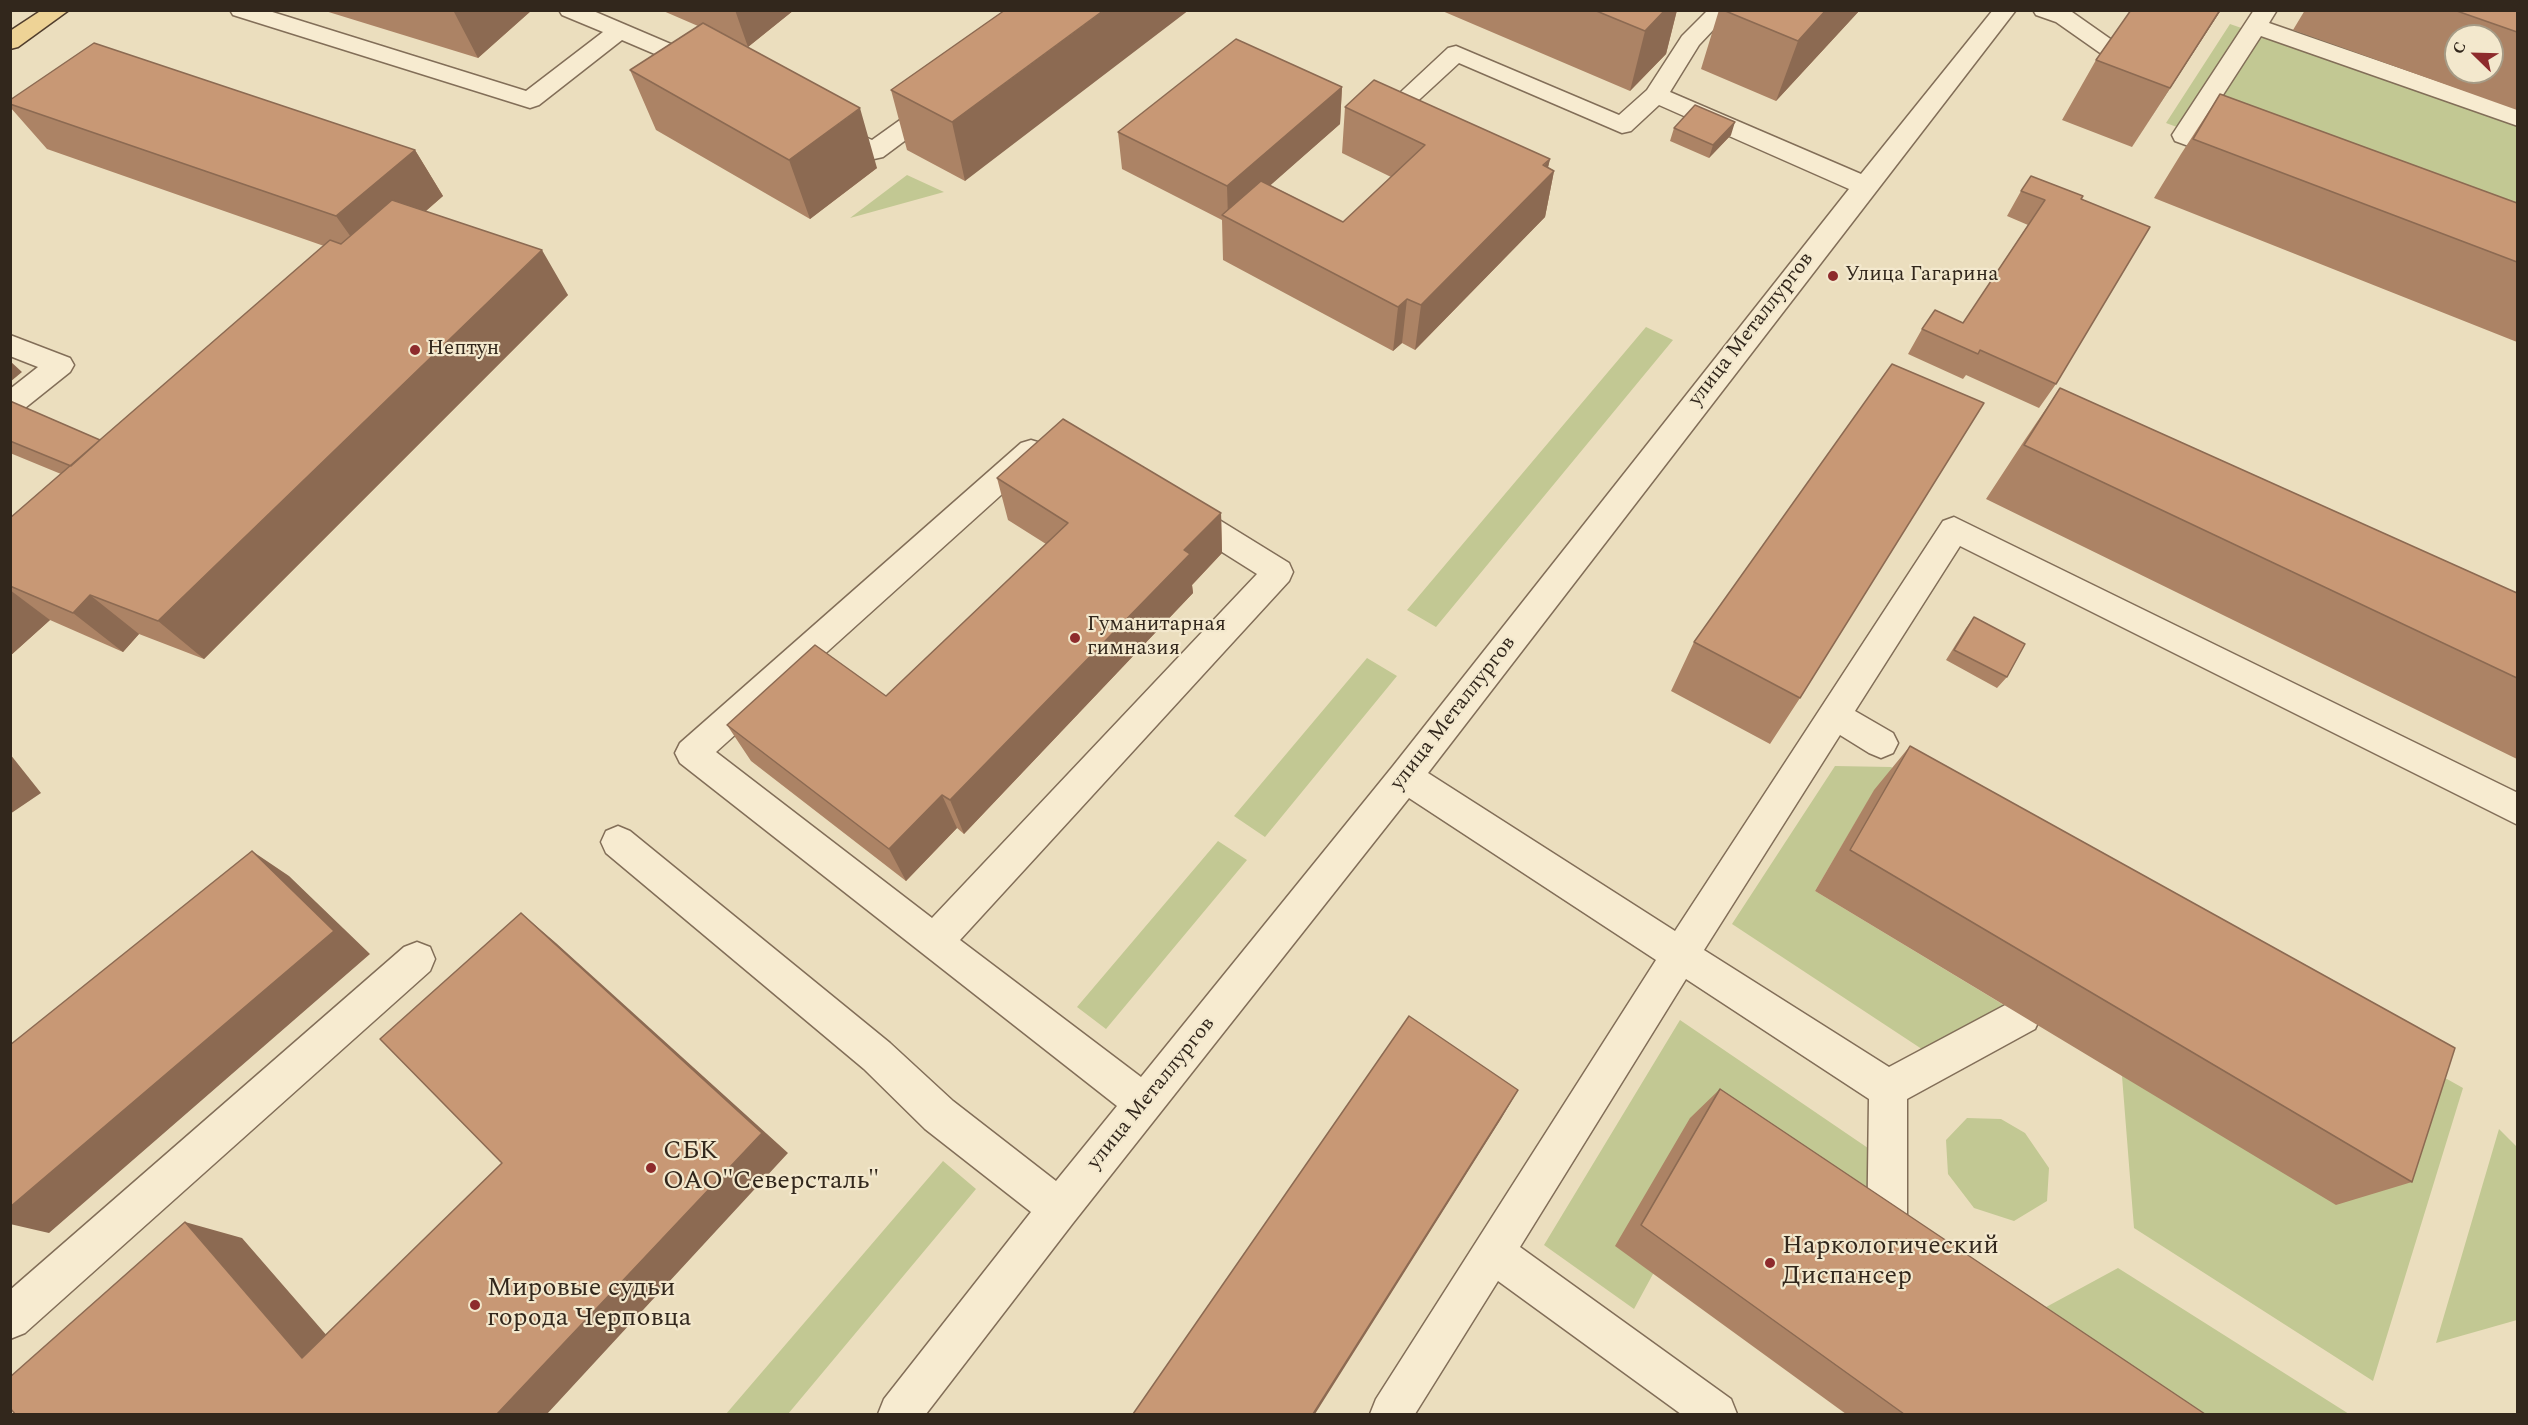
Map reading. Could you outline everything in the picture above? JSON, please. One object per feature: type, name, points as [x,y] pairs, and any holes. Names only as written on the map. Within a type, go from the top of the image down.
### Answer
[{"type":"main road","points":[[10,42],[58,10]]},
{"type":"street","points":[[242,10],[530,100],[619,31]]},
{"type":"street","points":[[570,10],[723,75]]},
{"type":"street","points":[[1387,116],[1456,53],[1622,125],[1656,95],[1680,37],[1721,10]]},
{"type":"street","name":"улица Металлургов","points":[[899,1414],[1059,1209],[1405,777],[1865,186],[2005,10]]},
{"type":"street","points":[[2044,10],[2064,17],[2111,50]]},
{"type":"street","points":[[2250,160],[2184,135],[2261,19],[2517,118]]},
{"type":"street","points":[[814,120],[874,151],[951,95]]},
{"type":"street","points":[[1656,95],[1865,186]]},
{"type":"street","points":[[10,345],[60,365],[10,405]]},
{"type":"street","points":[[1053,432],[692,753],[1145,1104]]},
{"type":"street","points":[[935,941],[1278,572],[1161,499]]},
{"type":"street","points":[[1391,1414],[1680,955],[1954,529],[2517,810]]},
{"type":"street","points":[[1834,715],[1881,743]]},
{"type":"street","points":[[1405,777],[1888,1089]]},
{"type":"street","points":[[618,842],[877,1056],[939,1115],[1059,1209]]},
{"type":"street","points":[[10,1318],[417,959]]},
{"type":"street","points":[[1888,1089],[2022,1016]]},
{"type":"street","points":[[1887,1252],[1888,1089]]},
{"type":"street","points":[[1494,1253],[1716,1414]]},
{"type":"green space","points":[[2230,24],[2517,124],[2517,254],[2166,123]]},
{"type":"green space","points":[[907,175],[944,192],[850,218]]},
{"type":"green space","points":[[1646,327],[1673,340],[1436,627],[1407,610]]},
{"type":"green space","points":[[1367,658],[1397,676],[1265,837],[1234,816]]},
{"type":"green space","points":[[1835,766],[1891,767],[2463,1088],[2373,1381],[2134,1228],[2122,1076],[1874,791],[1815,891],[2022,1016],[1940,1061],[1732,924]]},
{"type":"green space","points":[[1218,841],[1247,860],[1106,1029],[1077,1007]]},
{"type":"green space","points":[[1680,1020],[1887,1161],[1887,1252],[1653,1274],[1634,1309],[1544,1245]]},
{"type":"green space","points":[[1967,1118],[2001,1119],[2025,1133],[2049,1168],[2047,1201],[2014,1221],[1974,1208],[1948,1174],[1946,1140]]},
{"type":"green space","points":[[2499,1129],[2517,1147],[2517,1320],[2436,1343]]},
{"type":"green space","points":[[943,1161],[976,1189],[788,1414],[726,1414]]},
{"type":"green space","points":[[2118,1268],[2349,1414],[2124,1414],[2002,1331]]},
{"type":"building","points":[[1005,10],[1104,10],[952,122],[891,90]]},
{"type":"building","points":[[1594,10],[1665,10],[1645,31]]},
{"type":"building","points":[[1723,10],[1826,10],[1798,41]]},
{"type":"building","points":[[2131,10],[2220,10],[2170,88],[2096,60]]},
{"type":"building","points":[[2454,10],[2517,10],[2517,32],[2504,27],[2504,24],[2494,24]]},
{"type":"building","points":[[703,23],[860,108],[789,160],[630,70]]},
{"type":"building","points":[[1236,39],[1342,87],[1227,186],[1118,132]]},
{"type":"building","points":[[94,43],[415,150],[336,216],[10,104],[10,100]]},
{"type":"building","points":[[1374,80],[1550,159],[1543,165],[1554,171],[1421,305],[1407,299],[1398,307],[1222,215],[1261,181],[1343,222],[1425,145],[1345,107]]},
{"type":"building","points":[[2220,94],[2517,203],[2517,262],[2193,139]]},
{"type":"building","points":[[1695,105],[1735,122],[1713,145],[1674,128]]},
{"type":"building","points":[[2031,176],[2083,196],[2081,199],[2150,227],[2056,384],[1980,350],[1978,354],[1922,329],[1935,310],[1963,323],[2045,200],[2021,191]]},
{"type":"building","points":[[392,200],[542,250],[158,621],[90,595],[73,613],[10,586],[10,518],[330,240],[341,244]]},
{"type":"building","points":[[1892,364],[1984,403],[1800,698],[1694,642]]},
{"type":"building","points":[[2060,388],[2517,593],[2517,678],[2024,445]]},
{"type":"building","points":[[10,401],[100,440],[71,466],[10,441]]},
{"type":"building","name":"Гуманитарная гимназия","points":[[1063,419],[1221,513],[1184,550],[1190,554],[950,800],[942,795],[889,849],[727,725],[815,645],[886,696],[1068,523],[997,478]]},
{"type":"building","points":[[1974,617],[2025,644],[2007,677],[1954,650]]},
{"type":"building","points":[[1910,746],[2455,1048],[2412,1182],[1850,850]]},
{"type":"building","points":[[252,851],[334,931],[10,1207],[10,1045]]},
{"type":"building","name":"СБК ОАО\"Северсталь\"","points":[[521,913],[762,1133],[497,1414],[15,1414],[10,1408],[10,1377],[185,1222],[302,1358],[502,1163],[380,1039]]},
{"type":"building","points":[[1409,1016],[1518,1090],[1313,1414],[1133,1414]]},
{"type":"building","name":"Наркологический Диспансер","points":[[1720,1089],[2205,1414],[1904,1414],[1641,1225]]},
{"type":"place","name":"Улица Гагарина","points":[[1833,276]]},
{"type":"place","name":"Нептун","points":[[415,350]]},
{"type":"place","name":"Гуманитарная гимназия","points":[[1075,638]]},
{"type":"place","name":"СБК ОАО\"Северсталь\"","points":[[651,1168]]},
{"type":"place","name":"Наркологический Диспансер","points":[[1770,1263]]},
{"type":"place","name":"Мировые судьи города Черповца","points":[[475,1305]]}]
